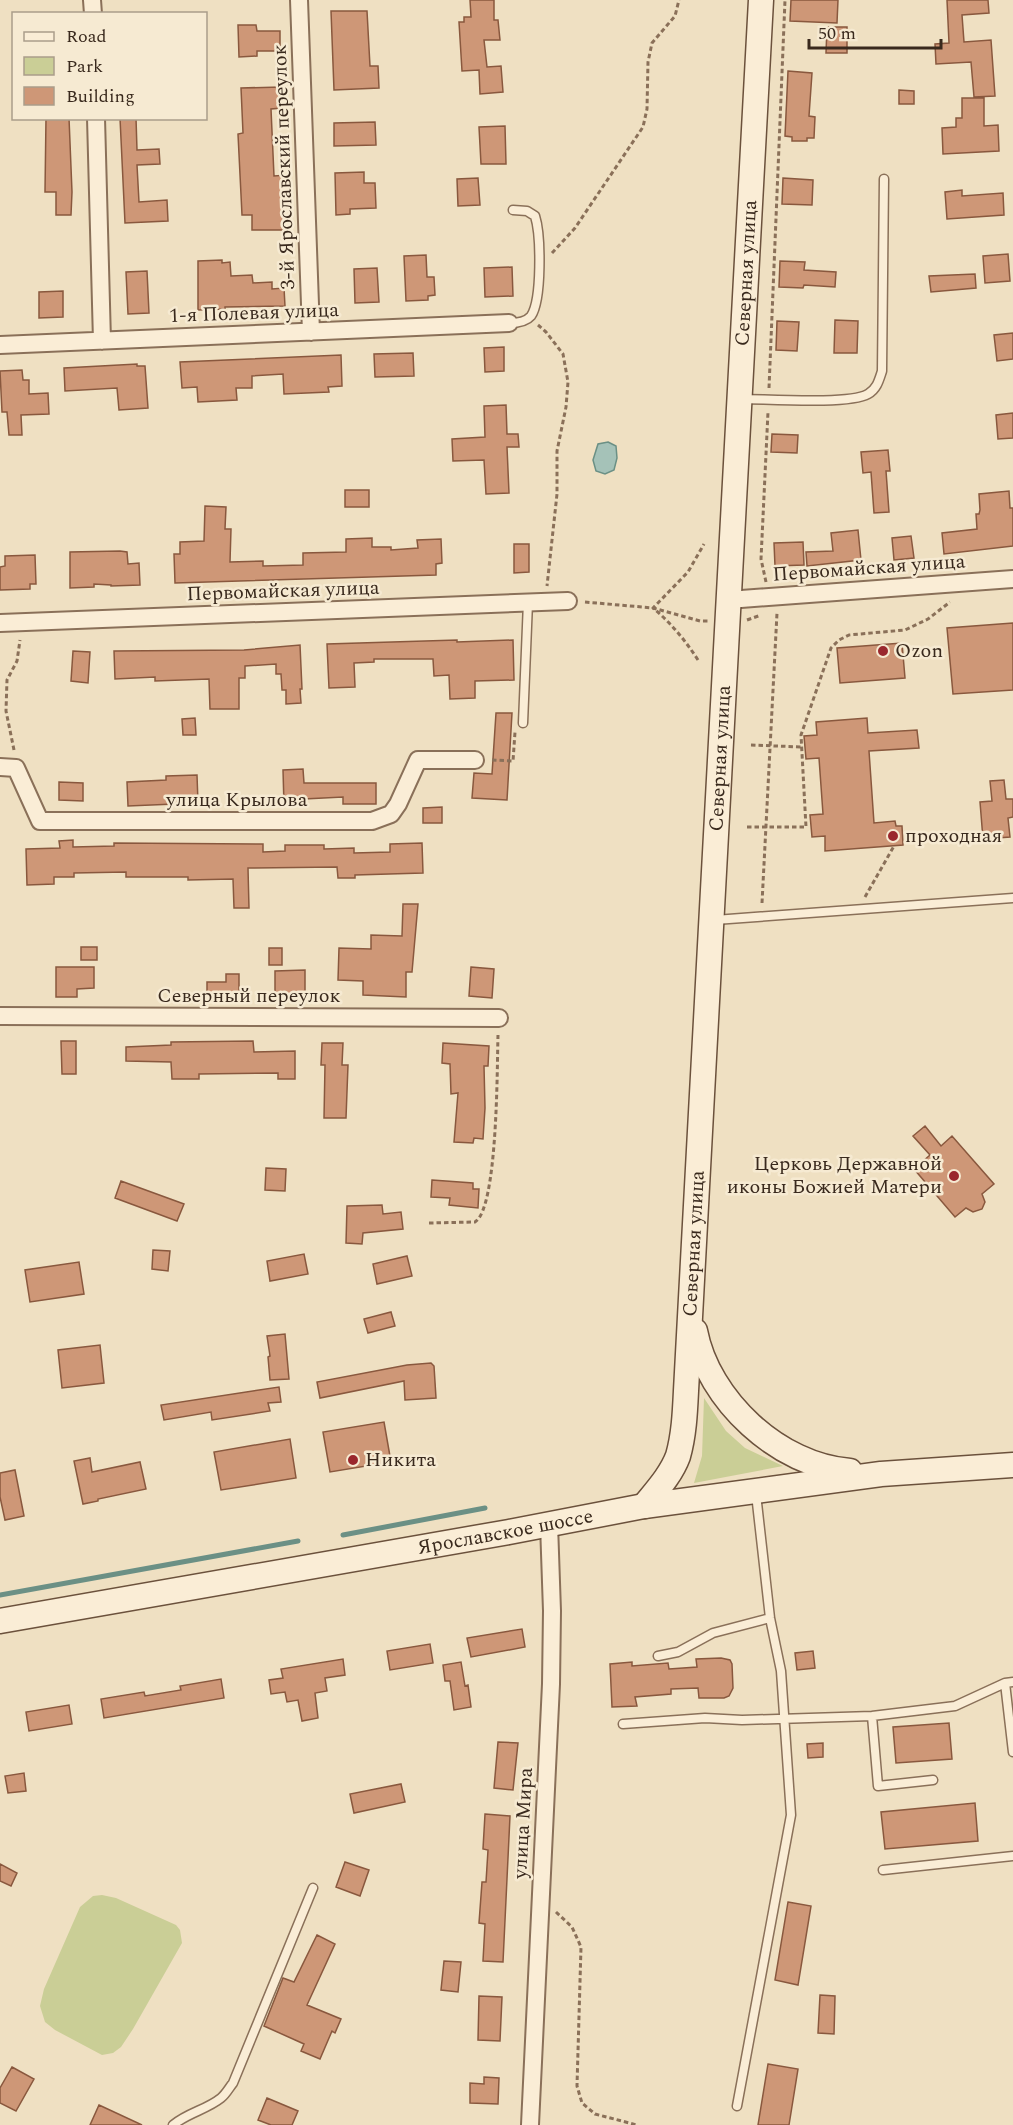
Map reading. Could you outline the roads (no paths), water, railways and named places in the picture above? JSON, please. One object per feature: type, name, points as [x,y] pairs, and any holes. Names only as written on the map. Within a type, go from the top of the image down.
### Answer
[{"type":"main road","name":"Северная улица","points":[[644,1506],[663,1483],[677,1457],[684,1421],[761,0]]},
{"type":"main road","points":[[691,1308],[698,1347],[711,1377],[735,1410],[764,1437],[802,1459],[838,1471],[881,1474]]},
{"type":"main road","name":"Ярославское шоссе","points":[[0,1621],[644,1506],[881,1474],[1013,1465]]},
{"type":"street","name":"3-й Ярославский переулок","points":[[299,0],[311,332]]},
{"type":"street","points":[[96,120],[102,340]]},
{"type":"street","name":"1-я Полевая улица","points":[[0,345],[509,323]]},
{"type":"street","name":"Первомайская улица","points":[[728,600],[1013,579]]},
{"type":"street","name":"Первомайская улица","points":[[0,623],[568,601]]},
{"type":"street","name":"улица Крылова","points":[[8,767],[40,821],[372,821],[391,814],[395,809],[418,760],[475,760]]},
{"type":"street","name":"Северный переулок","points":[[0,1016],[498,1018]]},
{"type":"street","name":"улица Мира","points":[[530,2125],[551,1684],[552,1611],[549,1524]]},
{"type":"lane","points":[[740,399],[839,400],[868,394],[878,386],[882,371],[885,179]]},
{"type":"lane","points":[[509,323],[521,322],[530,318],[535,308],[539,267],[538,226],[535,216],[527,211],[513,210]]},
{"type":"lane","points":[[523,723],[528,602]]},
{"type":"lane","points":[[711,920],[1013,898]]},
{"type":"lane","points":[[737,2106],[791,1815],[781,1671],[770,1618],[755,1490]]},
{"type":"lane","points":[[658,1656],[678,1652],[713,1633],[770,1618]]},
{"type":"lane","points":[[623,1724],[705,1718],[742,1720],[872,1716],[955,1706],[1009,1682],[1013,1752]]},
{"type":"lane","points":[[872,1716],[878,1786],[933,1780]]},
{"type":"lane","points":[[883,1870],[1013,1856]]},
{"type":"lane","points":[[173,2125],[184,2116],[223,2097],[233,2083],[313,1888]]},
{"type":"water","points":[[608,442],[616,446],[617,458],[614,470],[605,474],[596,471],[593,460],[598,444]]},
{"type":"waterway","points":[[343,1535],[485,1508]]},
{"type":"waterway","points":[[0,1595],[298,1541]]},
{"type":"place","name":"Ozon","points":[[883,651]]},
{"type":"place","name":"проходная","points":[[893,836]]},
{"type":"place","name":"Церковь Державной иконы Божией Матери","points":[[954,1176]]},
{"type":"place","name":"Никита","points":[[353,1460]]}]
